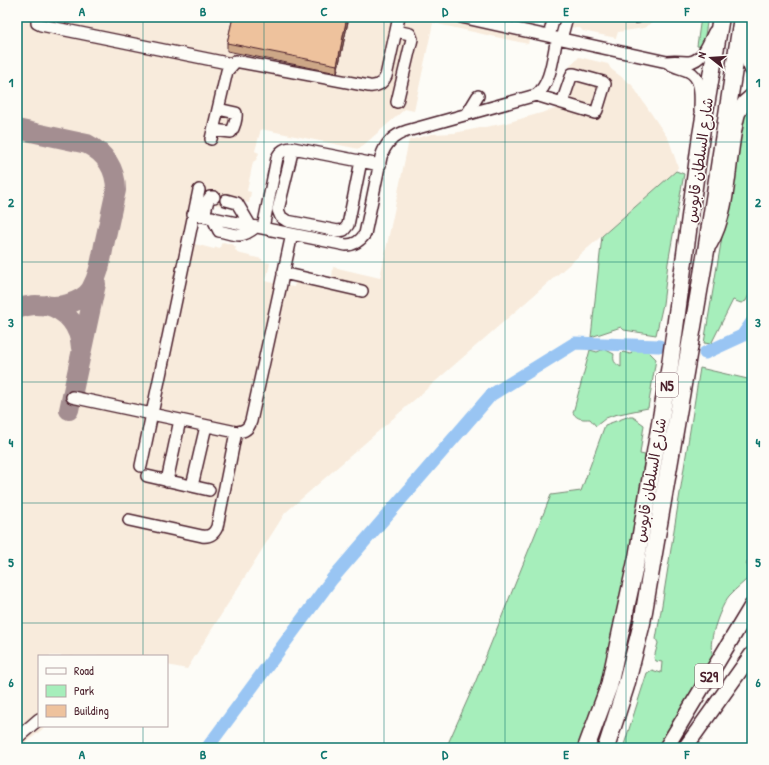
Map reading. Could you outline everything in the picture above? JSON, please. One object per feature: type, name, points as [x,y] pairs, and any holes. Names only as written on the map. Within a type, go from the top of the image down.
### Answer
[{"type":"highway","name":"شارع السلطان قابوس","points":[[606,748],[626,686],[642,623],[706,251],[742,17]]},
{"type":"highway","name":"شارع السلطان قابوس","points":[[586,748],[609,686],[637,557],[670,364],[701,135],[720,19]]},
{"type":"main road","points":[[751,17],[746,48],[747,56],[752,69]]},
{"type":"main road","points":[[706,251],[716,233],[722,213],[738,113],[745,102],[752,96]]},
{"type":"main road","name":"S29","points":[[666,748],[752,605]]},
{"type":"main road","name":"S29","points":[[685,748],[752,654]]},
{"type":"lane","points":[[37,17],[37,23],[41,25],[373,86],[383,82],[386,76],[399,17]]},
{"type":"lane","points":[[461,17],[667,62],[690,62],[698,58],[705,50],[720,19]]},
{"type":"lane","points":[[554,17],[556,38]]},
{"type":"lane","points":[[536,95],[542,90],[547,82],[556,38],[567,17]]},
{"type":"lane","points":[[627,17],[636,17]]},
{"type":"lane","points":[[396,30],[412,37],[397,102]]},
{"type":"lane","points":[[218,109],[234,111],[236,113],[237,115],[231,132],[212,134],[227,70],[235,60]]},
{"type":"lane","points":[[667,62],[690,72],[698,82],[701,135]]},
{"type":"lane","points":[[388,67],[405,70]]},
{"type":"lane","points":[[203,216],[346,245],[355,244],[362,238],[366,229],[383,151],[395,136],[407,131],[467,114],[519,94],[536,95],[562,103]]},
{"type":"lane","points":[[467,114],[478,96]]},
{"type":"lane","points":[[256,227],[277,158],[281,151],[285,149],[293,148],[380,165]]},
{"type":"lane","points":[[293,148],[279,206],[279,214],[287,221],[323,228],[341,231],[346,228],[362,161]]},
{"type":"lane","points":[[199,190],[203,216]]},
{"type":"lane","points":[[141,466],[151,414],[203,216],[208,200],[210,197],[214,197]]},
{"type":"lane","points":[[226,200],[237,203],[256,227]]},
{"type":"lane","points":[[320,240],[323,228]]},
{"type":"lane","points":[[72,397],[236,432],[244,430],[250,424],[292,234]]},
{"type":"lane","points":[[283,273],[362,291]]},
{"type":"lane","points":[[167,481],[180,420]]},
{"type":"lane","points":[[192,486],[206,426]]},
{"type":"lane","points":[[129,520],[202,536],[207,536],[213,533],[217,527],[236,432]]},
{"type":"lane","points":[[147,476],[209,490]]},
{"type":"lane","points":[[17,738],[38,720]]},
{"type":"shaded area","points":[[17,17],[660,17],[644,28],[618,32],[616,38],[583,31],[580,28],[540,19],[533,22],[528,44],[433,23],[414,111],[405,109],[359,149],[261,129],[255,151],[259,153],[256,160],[253,162],[247,191],[251,192],[249,203],[224,198],[222,206],[214,204],[216,196],[208,194],[202,197],[191,243],[214,249],[216,247],[220,248],[223,242],[234,245],[237,253],[262,259],[262,261],[270,263],[266,281],[294,287],[298,270],[332,277],[333,267],[380,278],[409,140],[432,134],[454,133],[506,123],[555,109],[570,66],[579,57],[608,64],[611,69],[632,85],[669,140],[678,167],[676,171],[285,513],[187,669],[168,665],[168,655],[38,655],[38,727],[45,727],[20,748],[17,748]]},
{"type":"green space","points":[[701,17],[708,17],[703,47],[697,46]]},
{"type":"green space","points":[[752,103],[752,288],[746,301],[741,303],[733,300],[711,344],[704,343],[743,113]]},
{"type":"green space","points":[[676,171],[684,174],[668,263],[663,304],[656,335],[624,330],[621,327],[591,337],[602,236]]},
{"type":"green space","points":[[635,348],[648,351],[656,359],[648,408],[614,415],[606,418],[596,426],[590,419],[581,419],[577,417],[573,413],[590,350],[597,352],[604,349],[614,354],[614,362],[621,367],[621,354],[623,352],[630,354],[632,353],[630,351],[631,349]]},
{"type":"green space","points":[[700,368],[752,380],[752,555],[746,564],[752,571],[752,574],[729,596],[726,601],[716,623],[712,640],[712,653],[715,658],[659,748],[623,748],[647,673],[652,670],[661,673],[662,662],[656,661],[654,658],[658,643],[656,639]]},
{"type":"green space","points":[[627,417],[633,417],[644,425],[640,454],[645,455],[634,529],[612,641],[603,677],[578,748],[446,748],[475,683],[551,495],[581,491],[605,425]]},
{"type":"building","points":[[233,17],[347,17],[337,65],[227,43]]},
{"type":"waterway","points":[[705,353],[742,336],[752,322]]},
{"type":"waterway","points":[[207,748],[332,579],[491,395],[575,343],[659,346]]},
{"type":"taxiway","points":[[17,129],[87,144],[99,152],[108,162],[114,175],[116,190],[99,267],[94,284],[89,292],[75,302],[61,306],[31,305],[17,309]]},
{"type":"taxiway","points":[[69,410],[96,284]]},
{"type":"taxiway","points":[[46,305],[60,311],[71,320],[78,333],[81,348]]}]
